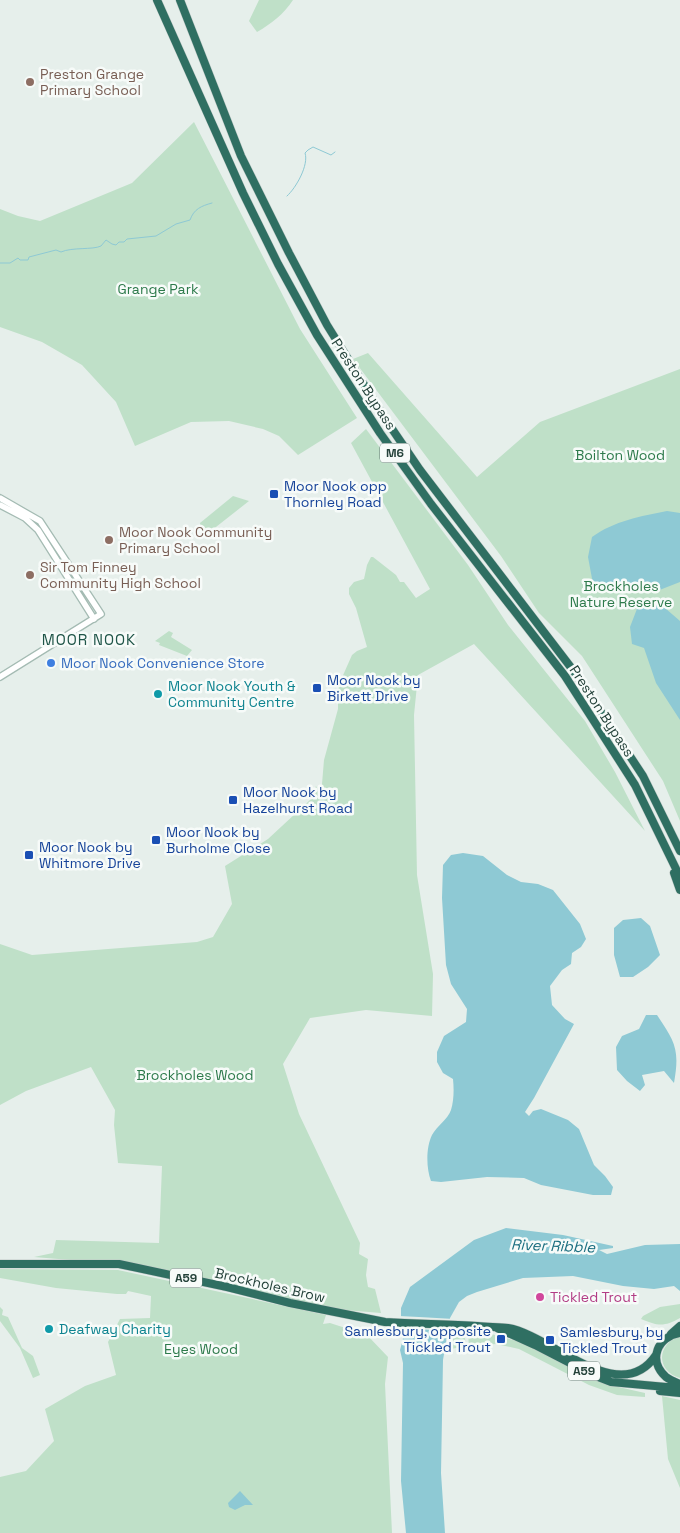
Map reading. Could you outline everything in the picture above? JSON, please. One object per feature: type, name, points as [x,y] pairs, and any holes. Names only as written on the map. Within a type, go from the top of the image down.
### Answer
[{"type":"highway","name":"Preston Bypass","points":[[157,0],[243,193],[278,264],[317,335],[380,433],[430,504],[565,676],[635,785],[680,877]]},
{"type":"highway","name":"Preston Bypass","points":[[180,0],[241,156],[327,325],[386,420],[420,470],[593,698],[646,782],[680,851]]},
{"type":"highway","points":[[667,851],[680,890]]},
{"type":"highway","name":"Brockholes Brow","points":[[0,1264],[118,1264],[227,1287],[290,1304],[385,1322],[496,1328]]},
{"type":"highway","points":[[680,1326],[662,1341],[656,1355],[662,1372],[680,1385]]},
{"type":"highway","name":"A59","points":[[496,1328],[508,1328],[529,1335],[582,1363],[613,1374],[638,1371],[656,1355]]},
{"type":"highway","name":"A59","points":[[496,1328],[535,1345],[593,1376],[612,1382],[666,1387],[680,1385]]},
{"type":"highway","points":[[670,1334],[680,1332]]},
{"type":"highway","points":[[612,1382],[629,1388],[680,1393]]},
{"type":"street","points":[[0,677],[101,614],[40,522],[2,502]]},
{"type":"street","points":[[31,518],[94,619]]},
{"type":"green space","points":[[259,0],[293,0],[277,18],[257,32],[249,21]]},
{"type":"green space","name":"Grange Park","points":[[194,122],[300,329],[357,418],[298,455],[279,436],[263,429],[229,421],[191,422],[135,446],[116,402],[82,365],[42,342],[0,327],[0,209],[18,216],[40,221],[132,183]]},
{"type":"green space","points":[[368,353],[477,477],[540,422],[680,369],[680,821],[663,781],[582,656],[539,613],[501,556],[353,359]]},
{"type":"green space","name":"Brockholes Wood","points":[[366,429],[468,565],[508,625],[585,721],[615,772],[645,831],[474,644],[418,675],[414,715],[417,875],[433,974],[432,1016],[366,1010],[310,1018],[283,1064],[299,1114],[360,1243],[359,1254],[368,1259],[366,1275],[368,1287],[375,1289],[381,1313],[344,1310],[119,1264],[34,1257],[53,1253],[56,1240],[159,1243],[162,1166],[118,1163],[114,1125],[115,1110],[91,1067],[26,1091],[0,1105],[0,944],[32,955],[197,942],[213,937],[232,904],[225,866],[268,839],[310,800],[316,786],[321,796],[324,760],[338,709],[340,682],[352,655],[367,647],[356,608],[349,594],[349,588],[354,582],[364,579],[367,565],[371,557],[373,557],[396,575],[400,582],[404,582],[416,598],[430,589],[351,443]]},
{"type":"green space","points":[[233,496],[249,501],[202,538],[200,523]]},
{"type":"green space","points":[[169,631],[173,633],[171,637],[192,650],[187,656],[159,645],[160,643],[155,641]]},
{"type":"green space","name":"Eyes Wood","points":[[0,1269],[118,1270],[326,1315],[323,1324],[330,1323],[367,1335],[388,1357],[385,1384],[392,1533],[0,1533],[0,1477],[26,1471],[54,1441],[45,1409],[85,1386],[116,1375],[108,1342],[120,1319],[150,1318],[151,1296],[128,1291],[126,1294],[117,1294],[56,1288],[0,1278]]},
{"type":"green space","points":[[680,1304],[680,1318],[670,1323],[657,1324],[641,1319],[660,1307]]},
{"type":"green space","points":[[0,1307],[3,1310],[2,1315],[8,1317],[22,1348],[33,1356],[40,1375],[33,1378],[20,1348],[0,1321]]},
{"type":"green space","points":[[468,1333],[488,1333],[531,1345],[593,1378],[614,1386],[645,1393],[645,1397],[617,1395],[589,1385],[519,1349],[496,1344],[469,1346]]},
{"type":"green space","points":[[460,1336],[465,1338],[466,1346],[451,1349],[453,1337]]},
{"type":"green space","points":[[680,1336],[680,1378],[666,1370],[662,1357],[666,1345]]},
{"type":"green space","points":[[662,1396],[680,1400],[680,1488],[668,1459]]},
{"type":"water","points":[[667,511],[680,513],[680,582],[657,591],[631,584],[593,584],[588,557],[592,537],[600,531],[619,523]]},
{"type":"water","points":[[636,599],[665,608],[680,621],[680,720],[656,683],[644,648],[632,644],[630,627],[640,601]]},
{"type":"water","points":[[463,853],[483,856],[507,875],[521,882],[538,884],[553,890],[580,924],[586,939],[581,947],[572,953],[571,964],[562,970],[550,986],[552,1005],[565,1019],[574,1024],[525,1112],[529,1116],[533,1111],[541,1109],[568,1120],[579,1129],[594,1165],[613,1187],[611,1195],[593,1195],[541,1185],[524,1178],[487,1177],[441,1182],[431,1181],[427,1158],[430,1140],[434,1132],[450,1113],[454,1094],[453,1079],[443,1073],[437,1062],[437,1052],[444,1036],[466,1022],[467,1009],[451,984],[446,965],[442,898],[443,865],[451,855]]},
{"type":"water","points":[[641,918],[650,926],[660,955],[648,967],[633,977],[620,977],[614,955],[614,928],[623,920]]},
{"type":"water","points":[[646,1015],[657,1015],[672,1039],[676,1054],[676,1071],[674,1083],[664,1071],[642,1075],[645,1085],[640,1091],[617,1070],[616,1047],[622,1036],[639,1029]]},
{"type":"water","name":"River Ribble","points":[[506,1228],[563,1235],[613,1246],[613,1248],[599,1250],[607,1254],[645,1245],[680,1244],[680,1291],[674,1286],[654,1289],[623,1286],[573,1276],[523,1278],[477,1292],[459,1302],[450,1318],[443,1360],[441,1473],[445,1533],[406,1533],[401,1481],[403,1363],[400,1350],[403,1339],[401,1308],[410,1287],[474,1240]]},
{"type":"water","points":[[240,1491],[253,1505],[245,1505],[235,1510],[229,1507],[228,1503]]},
{"type":"pier","points":[[399,1316],[454,1319],[450,1331],[398,1328]]},
{"type":"waterway","points":[[287,196],[301,176],[305,164],[305,153],[308,150],[313,147],[331,155],[335,152]]},
{"type":"waterway","points":[[0,263],[10,263],[18,258],[20,260],[28,260],[29,257],[56,250],[61,252],[97,247],[101,246],[106,240],[116,245],[127,239],[156,236],[176,224],[190,220],[198,208],[212,203]]},
{"type":"place","name":"Preston Grange Primary School","points":[[30,82]]},
{"type":"place","name":"Moor Nook opp Thornley Road","points":[[274,494]]},
{"type":"place","name":"Moor Nook Community Primary School","points":[[109,540]]},
{"type":"place","name":"Sir Tom Finney Community High School","points":[[30,575]]},
{"type":"place","name":"Moor Nook Convenience Store","points":[[51,663]]},
{"type":"place","name":"Moor Nook by Birkett Drive","points":[[317,688]]},
{"type":"place","name":"Moor Nook Youth & Community Centre","points":[[158,694]]},
{"type":"place","name":"Moor Nook by Hazelhurst Road","points":[[233,800]]},
{"type":"place","name":"Moor Nook by Burholme Close","points":[[156,840]]},
{"type":"place","name":"Moor Nook by Whitmore Drive","points":[[29,855]]},
{"type":"place","name":"Tickled Trout","points":[[540,1297]]},
{"type":"place","name":"Deafway Charity","points":[[49,1329]]},
{"type":"place","name":"Samlesbury, opposite Tickled Trout","points":[[501,1339]]},
{"type":"place","name":"Samlesbury, by Tickled Trout","points":[[550,1340]]},
{"type":"district","name":"MOOR NOOK","points":[[89,640]]},
{"type":"park label","name":"Boilton Wood","points":[[620,455]]},
{"type":"park label","name":"Brockholes Nature Reserve","points":[[621,594]]}]
